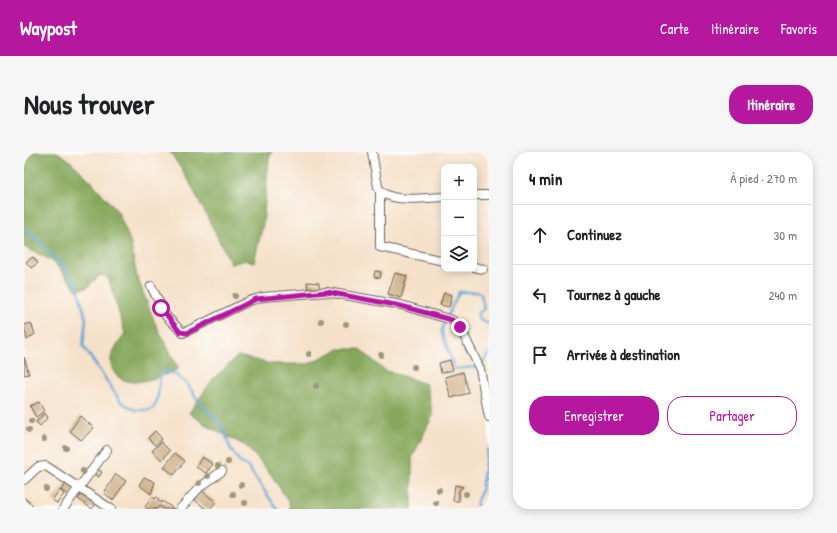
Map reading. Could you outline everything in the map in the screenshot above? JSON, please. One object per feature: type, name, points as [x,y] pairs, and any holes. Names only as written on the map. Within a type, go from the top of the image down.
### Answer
[{"type":"street","points":[[372,152],[380,191],[380,248],[441,260]]},
{"type":"street","points":[[380,191],[387,196],[396,199],[441,197]]},
{"type":"street","points":[[477,196],[489,195]]},
{"type":"street","points":[[477,268],[482,269]]},
{"type":"street","points":[[151,286],[166,316],[180,332],[183,333],[256,299],[327,292],[401,306],[452,320],[460,327],[480,369],[489,417]]},
{"type":"street","points":[[63,509],[107,450]]},
{"type":"street","points":[[24,480],[38,467],[43,465],[80,487],[111,509]]},
{"type":"street","points":[[180,509],[194,493],[222,471]]},
{"type":"green space","points":[[24,152],[57,152],[68,159],[90,180],[118,212],[130,241],[137,277],[155,323],[179,369],[156,378],[138,382],[122,379],[116,375],[113,371],[111,358],[113,351],[125,333],[109,280],[105,276],[100,275],[88,287],[77,290],[53,261],[24,247]]},
{"type":"green space","points":[[170,152],[272,152],[269,159],[263,224],[254,262],[246,260],[231,264],[189,181]]},
{"type":"green space","points":[[339,349],[360,349],[384,370],[426,384],[433,415],[412,458],[412,509],[290,509],[289,502],[270,473],[246,446],[209,427],[189,413],[213,379],[238,356],[271,364],[308,364]]},
{"type":"building","points":[[33,257],[38,263],[31,268],[26,262]]},
{"type":"building","points":[[375,271],[381,272],[380,278],[374,277]]},
{"type":"building","points":[[395,273],[407,276],[401,298],[388,294]]},
{"type":"building","points":[[307,282],[319,283],[319,289],[308,289]]},
{"type":"building","points":[[444,293],[452,295],[449,307],[440,305]]},
{"type":"building","points":[[31,323],[35,334],[27,340],[24,325]]},
{"type":"building","points":[[24,357],[29,374],[24,375]]},
{"type":"building","points":[[450,360],[453,370],[441,373],[439,363]]},
{"type":"building","points":[[463,372],[469,393],[451,398],[445,377]]},
{"type":"building","points":[[39,402],[44,411],[36,417],[30,406]]},
{"type":"building","points":[[44,413],[48,417],[40,426],[36,422]]},
{"type":"building","points":[[80,416],[94,428],[81,440],[70,431]]},
{"type":"building","points":[[155,431],[162,439],[155,445],[148,438]]},
{"type":"building","points":[[161,442],[170,451],[162,460],[152,451]]},
{"type":"building","points":[[175,453],[185,461],[174,475],[164,467]]},
{"type":"building","points":[[202,457],[213,464],[206,473],[196,467]]},
{"type":"building","points":[[97,469],[102,472],[99,477],[94,474]]},
{"type":"building","points":[[116,474],[126,481],[113,500],[104,493]]},
{"type":"building","points":[[144,477],[155,482],[151,494],[139,485]]},
{"type":"building","points":[[68,481],[75,487],[70,496],[61,490]]},
{"type":"building","points":[[455,485],[463,487],[459,490],[459,501],[453,501]]},
{"type":"building","points":[[60,490],[64,494],[57,503],[52,500]]},
{"type":"building","points":[[202,491],[216,502],[210,509],[206,509],[195,500]]},
{"type":"building","points":[[83,492],[97,502],[92,509],[78,499]]},
{"type":"building","points":[[152,497],[155,499],[156,497],[161,503],[162,501],[174,509],[164,509],[159,506],[157,509],[148,509],[145,507]]},
{"type":"building","points":[[24,498],[33,505],[28,509],[24,509]]},
{"type":"waterway","points":[[24,228],[38,240],[65,269],[77,285],[86,319],[83,346],[121,402],[135,410],[150,410],[156,403],[162,372],[167,371],[176,375],[187,384],[201,405],[219,422],[224,429],[230,448],[240,462],[248,467],[277,509]]},
{"type":"waterway","points":[[447,317],[459,292],[478,292],[481,294],[484,309],[478,313],[478,318],[489,324]]},
{"type":"waterway","points":[[446,320],[442,329],[442,334],[455,369],[477,367]]},
{"type":"waterway","points":[[481,366],[489,352]]},
{"type":"waterway","points":[[482,509],[476,504],[481,491],[487,450],[489,450]]},
{"type":"waterway","points":[[482,480],[489,479]]},
{"type":"route","points":[[161,308],[180,332],[187,333],[256,299],[327,292],[401,306],[452,320],[460,327]]}]
